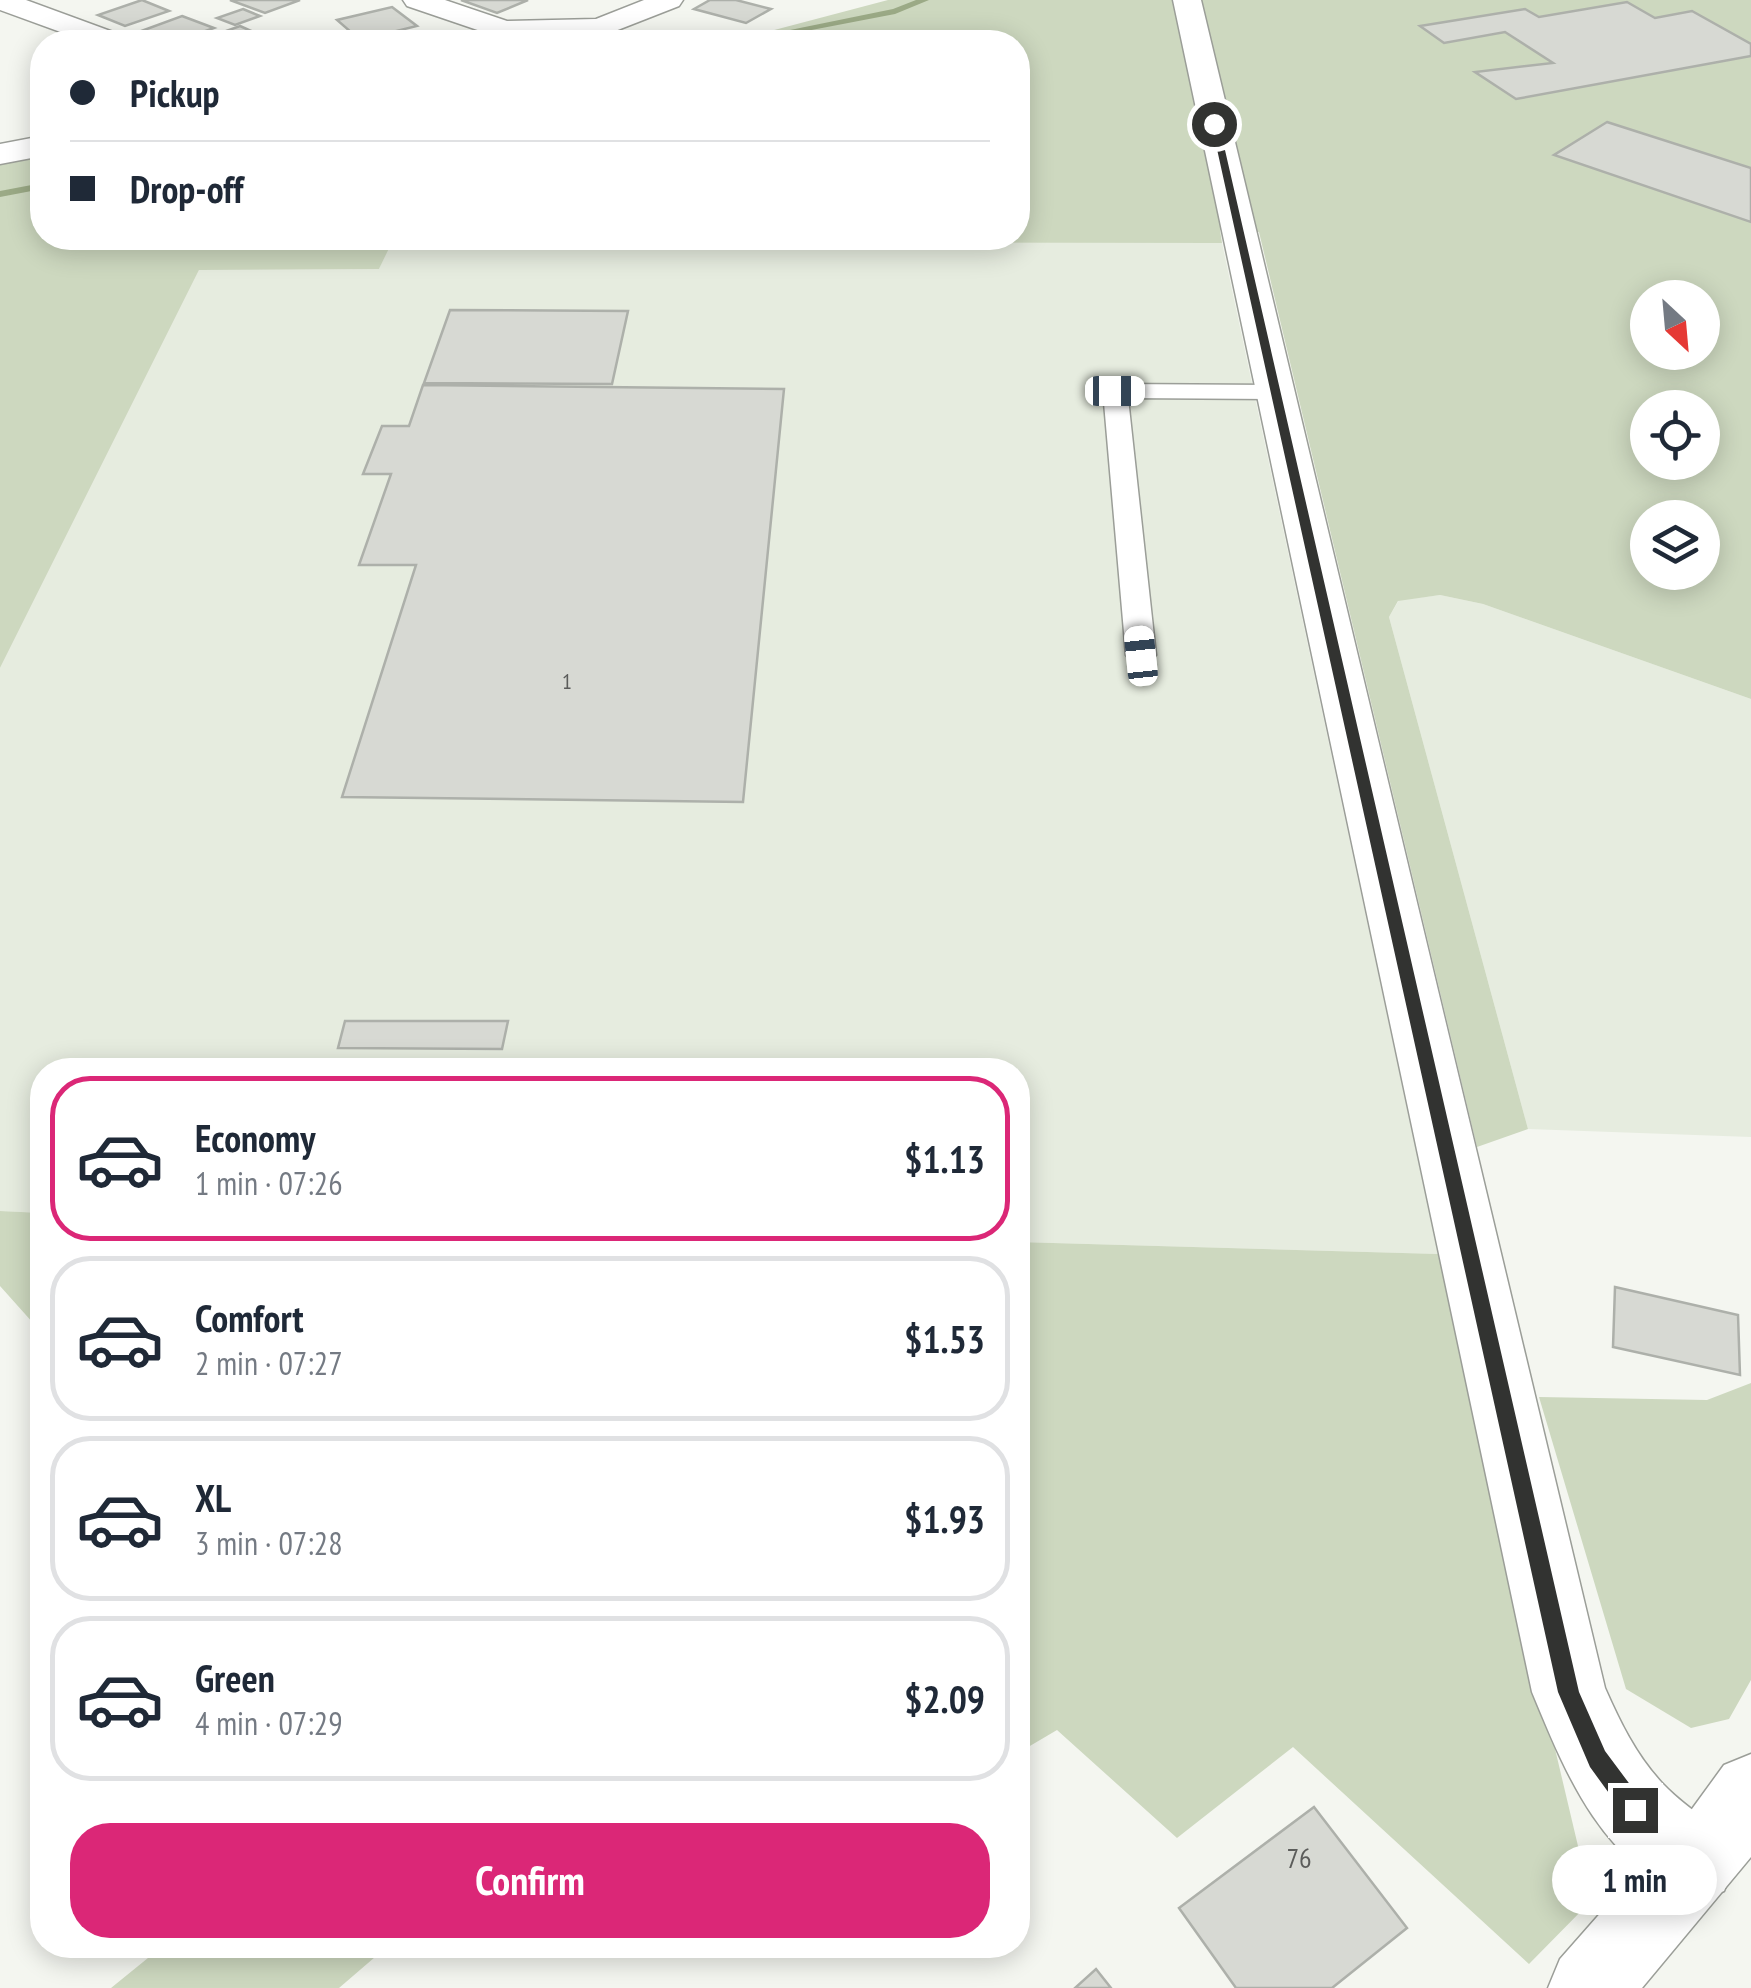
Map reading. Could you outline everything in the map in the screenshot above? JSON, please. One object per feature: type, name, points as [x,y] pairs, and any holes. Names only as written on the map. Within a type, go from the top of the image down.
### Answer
[{"type":"street","points":[[0,0],[81,30]]},
{"type":"street","points":[[417,0],[493,30]]},
{"type":"street","points":[[594,30],[670,0]]},
{"type":"street","points":[[1187,0],[1568,1692],[1598,1759],[1635,1810],[1696,1863]]},
{"type":"street","points":[[572,30],[604,27]]},
{"type":"street","points":[[0,154],[30,148]]},
{"type":"street","points":[[1589,1988],[1751,1792]]},
{"type":"lane","points":[[1141,656],[1115,391],[1273,392]]},
{"type":"shaded area","points":[[1030,243],[1222,243],[1438,1254],[1030,1242],[1030,1058],[30,1058],[30,1212],[0,1211],[0,668],[199,270],[379,269],[387,250],[1030,250]]},
{"type":"shaded area","points":[[1440,595],[1483,604],[1751,699],[1751,1137],[1528,1129],[1389,617],[1399,600]]},
{"type":"green space","points":[[888,0],[1751,0],[1751,699],[1483,604],[1440,595],[1398,601],[1389,617],[1528,1129],[1477,1147],[1259,232],[1220,230],[1222,243],[1030,243],[1030,30],[774,30]]},
{"type":"green space","points":[[30,151],[30,250],[388,250],[379,269],[199,270],[0,668],[0,157]]},
{"type":"green space","points":[[0,1211],[30,1212],[30,1320],[0,1286]]},
{"type":"green space","points":[[1030,1242],[1438,1254],[1591,1901],[1529,1964],[1293,1747],[1177,1838],[1057,1730],[1030,1746]]},
{"type":"green space","points":[[1751,1383],[1751,1680],[1729,1719],[1691,1728],[1626,1689],[1539,1397],[1707,1400]]},
{"type":"green space","points":[[148,1958],[374,1958],[339,1988],[111,1988]]},
{"type":"building","points":[[142,0],[169,11],[125,26],[98,15]]},
{"type":"building","points":[[230,0],[300,0],[265,13]]},
{"type":"building","points":[[461,0],[528,0],[497,13]]},
{"type":"building","points":[[710,0],[736,0],[771,9],[746,23],[694,9]]},
{"type":"building","points":[[1627,2],[1655,18],[1692,11],[1751,44],[1751,56],[1516,99],[1475,72],[1553,63],[1505,32],[1444,43],[1420,26],[1525,9],[1539,17]]},
{"type":"building","points":[[392,7],[417,26],[401,30],[348,30],[337,20]]},
{"type":"building","points":[[243,9],[260,16],[235,25],[217,18]]},
{"type":"building","points":[[182,16],[214,28],[208,30],[144,30]]},
{"type":"building","points":[[1607,122],[1751,168],[1751,222],[1554,155]]},
{"type":"building","points":[[450,310],[628,311],[612,384],[424,383]]},
{"type":"building","points":[[423,385],[784,389],[743,802],[342,797],[416,565],[359,565],[391,474],[363,474],[382,426],[409,426]]},
{"type":"building","points":[[345,1021],[508,1021],[502,1049],[338,1048]]},
{"type":"building","points":[[1615,1287],[1738,1315],[1740,1375],[1613,1347]]},
{"type":"building","points":[[1314,1807],[1407,1928],[1332,1988],[1236,1988],[1179,1908]]},
{"type":"building","points":[[1096,1969],[1111,1988],[1075,1988]]},
{"type":"waterway","points":[[798,30],[895,11],[924,0]]},
{"type":"waterway","points":[[0,194],[30,188]]},
{"type":"route","points":[[1214,124],[1568,1692],[1598,1759],[1635,1810]]}]
